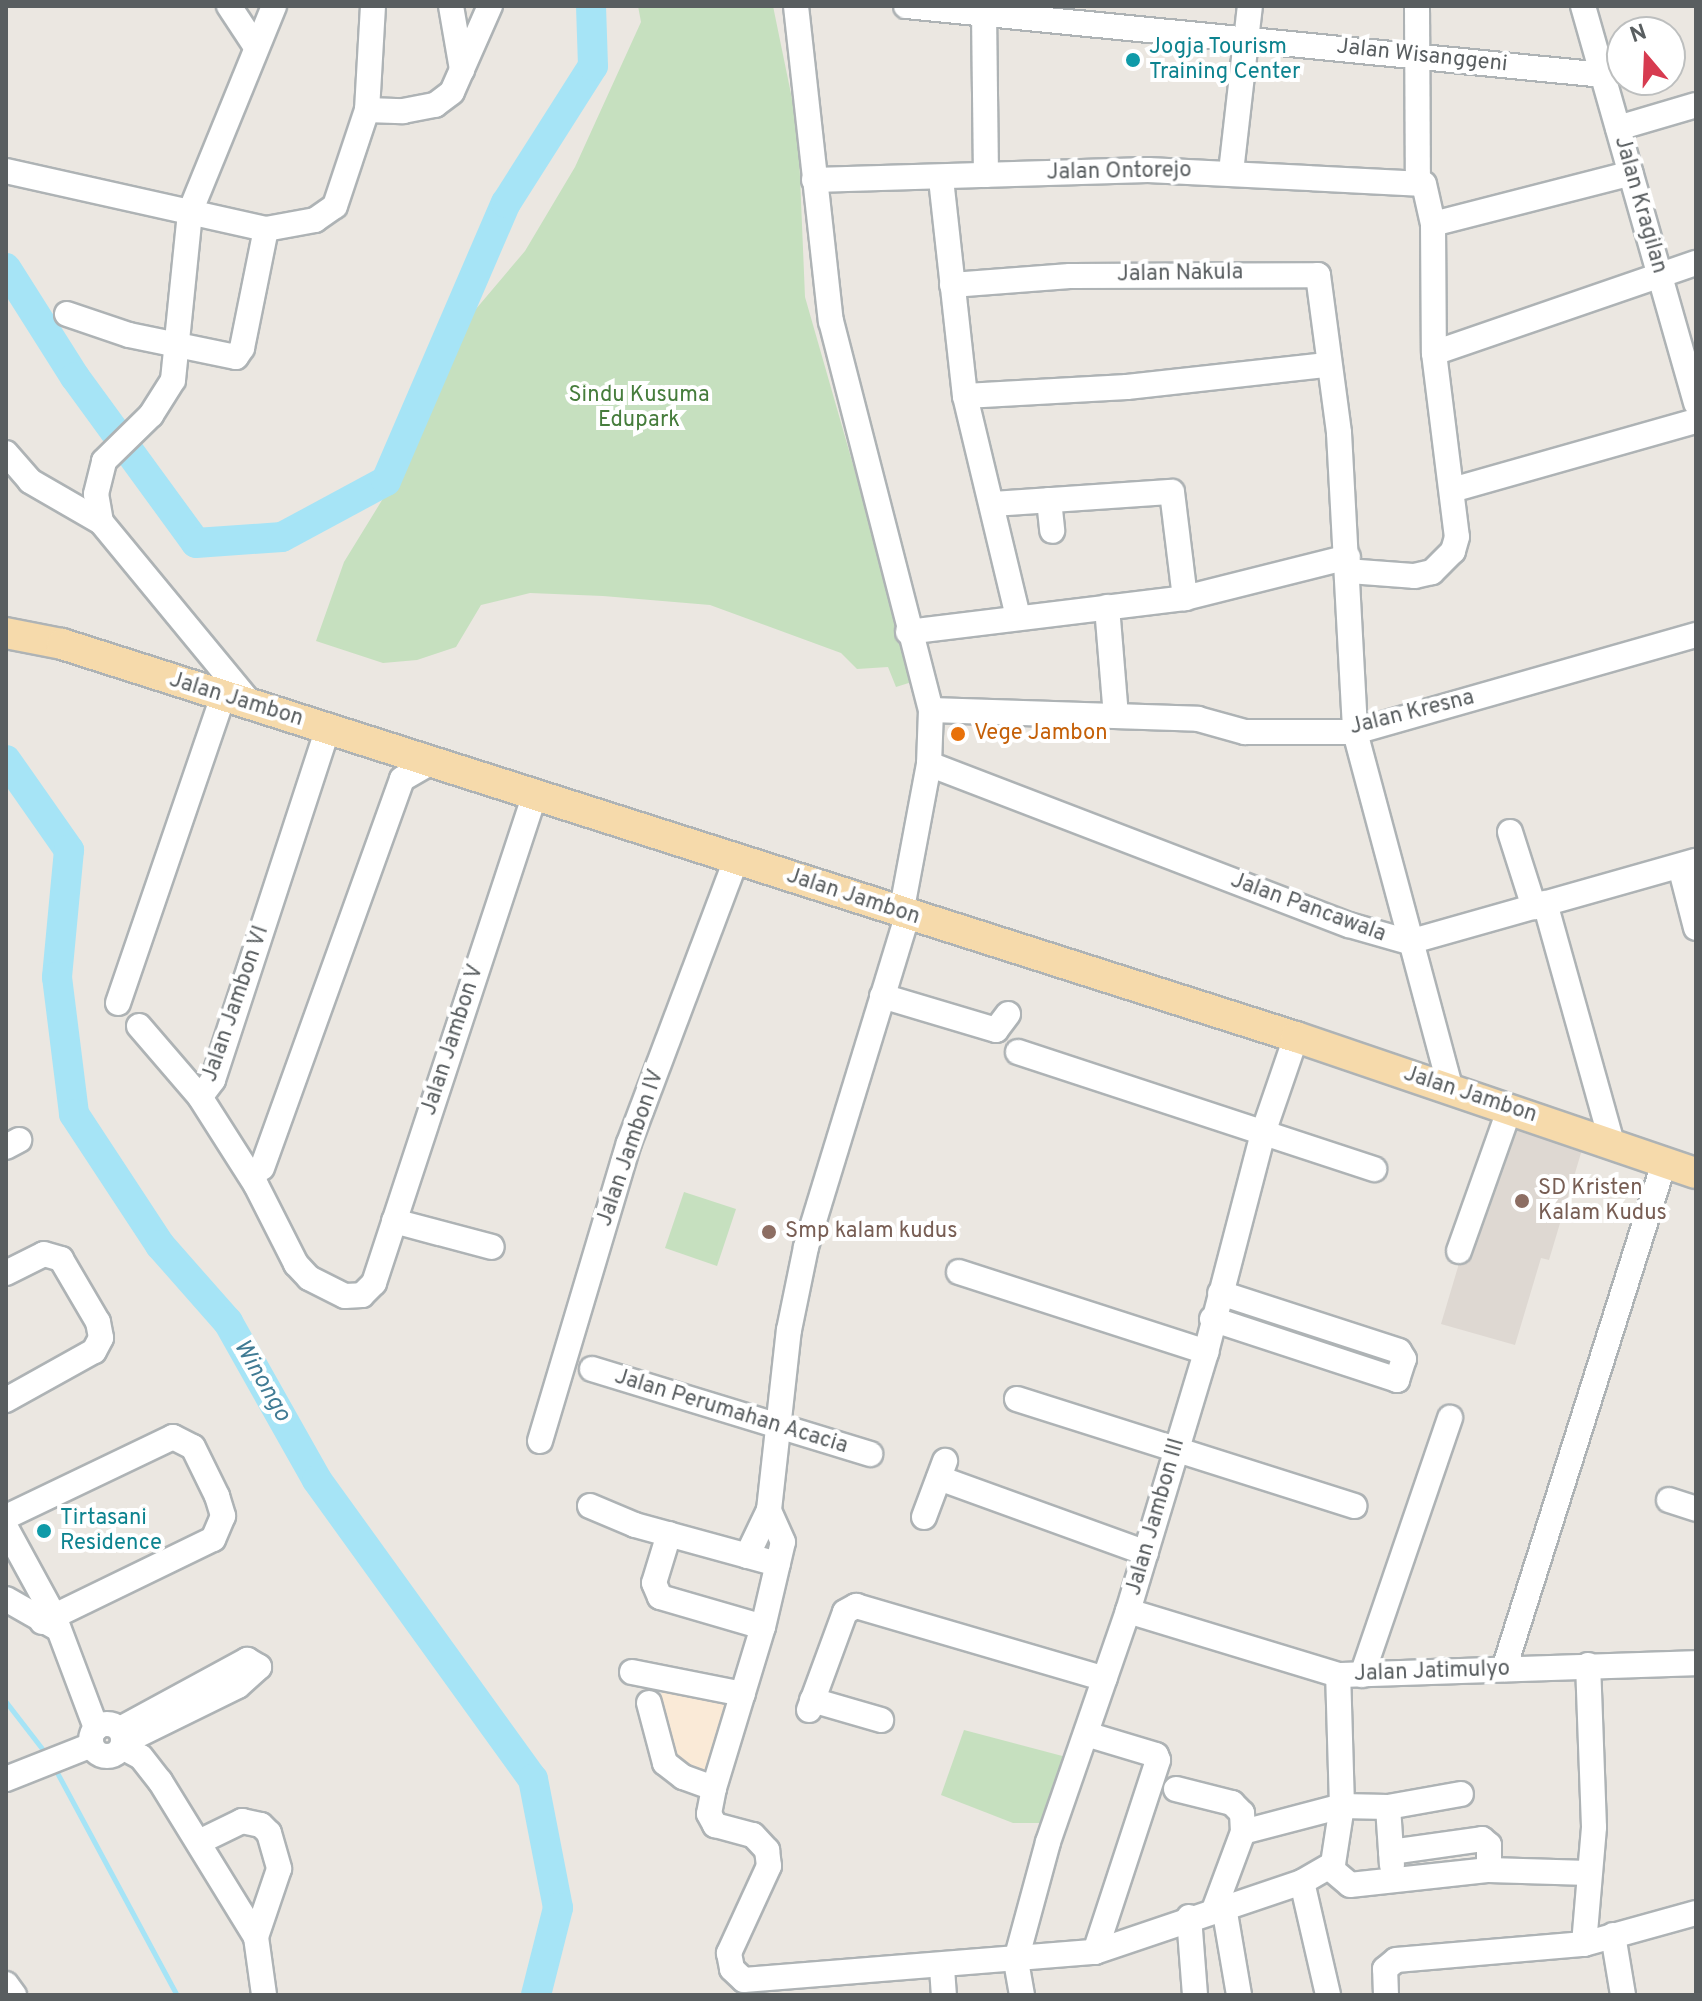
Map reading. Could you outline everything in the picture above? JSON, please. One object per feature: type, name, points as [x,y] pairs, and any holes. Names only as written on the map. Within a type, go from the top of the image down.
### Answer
[{"type":"main road","name":"Jalan Jambon","points":[[6,633],[62,644],[534,797],[1296,1037],[1696,1173]]},
{"type":"street","points":[[229,6],[256,47]]},
{"type":"street","points":[[101,522],[96,494],[104,461],[140,426],[167,393],[181,345],[190,212],[274,6]]},
{"type":"street","points":[[6,171],[266,229],[315,220],[335,206],[367,110],[373,6]]},
{"type":"street","points":[[451,6],[462,70]]},
{"type":"street","points":[[367,110],[435,105],[452,92],[490,6]]},
{"type":"street","points":[[747,1556],[769,1510],[777,1426],[806,1247],[904,914],[929,764],[931,710],[908,632],[831,321],[796,6]]},
{"type":"street","name":"Jalan Wisanggeni","points":[[906,6],[1246,36],[1603,75]]},
{"type":"street","points":[[1231,172],[1250,6]]},
{"type":"street","points":[[908,632],[1018,616],[1185,598],[1348,564],[1414,576],[1444,562],[1457,537],[1434,353],[1433,224],[1421,183],[1417,6]]},
{"type":"street","name":"Jalan Kragilan","points":[[1583,6],[1696,403]]},
{"type":"street","points":[[984,12],[986,175]]},
{"type":"street","points":[[1618,128],[1696,105]]},
{"type":"street","name":"Jalan Ontorejo","points":[[814,180],[1231,172],[1421,183]]},
{"type":"street","points":[[1433,224],[1631,173]]},
{"type":"street","points":[[941,179],[965,396],[994,504],[1018,616]]},
{"type":"street","points":[[67,314],[129,335],[240,354],[266,229]]},
{"type":"street","points":[[1434,353],[1696,263]]},
{"type":"street","name":"Jalan Nakula","points":[[952,285],[1070,276],[1316,273],[1327,365]]},
{"type":"street","points":[[965,396],[1127,387],[1327,365],[1339,433],[1355,732],[1451,1090]]},
{"type":"street","points":[[1452,490],[1696,421]]},
{"type":"street","points":[[6,453],[30,481],[101,522],[237,700],[118,1003]]},
{"type":"street","points":[[994,504],[1174,493],[1185,598]]},
{"type":"street","points":[[1049,500],[1052,531]]},
{"type":"street","points":[[1107,607],[1116,716]]},
{"type":"street","name":"Jalan Kresna","points":[[931,710],[1198,719],[1245,732],[1355,732],[1696,635]]},
{"type":"street","name":"Jalan Jambon VI","points":[[328,728],[213,1080],[200,1097],[303,1273],[345,1296],[362,1295],[374,1283]]},
{"type":"street","points":[[262,1168],[402,779],[431,762]]},
{"type":"street","name":"Jalan Pancawala","points":[[929,764],[1349,925],[1409,942],[1688,864]]},
{"type":"street","name":"Jalan Jambon V","points":[[374,1283],[534,797]]},
{"type":"street","points":[[1510,832],[1540,905],[1612,1143]]},
{"type":"street","name":"Jalan Jambon IV","points":[[540,1441],[629,1143],[736,860]]},
{"type":"street","points":[[1688,864],[1696,928]]},
{"type":"street","points":[[882,996],[996,1030],[1008,1014]]},
{"type":"street","points":[[139,1026],[200,1097]]},
{"type":"street","name":"Jalan Jambon III","points":[[1022,1995],[1016,1960],[1048,1842],[1146,1553],[1206,1352],[1212,1319],[1263,1133],[1296,1037]]},
{"type":"street","points":[[1018,1052],[1374,1169]]},
{"type":"street","points":[[1459,1251],[1510,1108]]},
{"type":"street","points":[[1504,1669],[1664,1163]]},
{"type":"street","points":[[394,1221],[492,1247]]},
{"type":"street","points":[[6,1273],[44,1254],[61,1259],[98,1322],[101,1338],[94,1351],[6,1400]]},
{"type":"street","points":[[959,1272],[1206,1352]]},
{"type":"street","points":[[1212,1319],[1397,1380],[1404,1359],[1399,1351],[1220,1293]]},
{"type":"street","name":"Jalan Perumahan Acacia","points":[[592,1369],[870,1454]]},
{"type":"street","points":[[1017,1399],[1354,1506]]},
{"type":"street","points":[[1330,1868],[1342,1806],[1350,1675],[1450,1418]]},
{"type":"street","points":[[6,1517],[173,1437],[193,1447],[210,1483],[223,1516],[213,1539],[51,1622]]},
{"type":"street","points":[[924,1517],[942,1470],[1146,1553]]},
{"type":"street","points":[[1669,1500],[1696,1509]]},
{"type":"street","points":[[590,1506],[669,1534],[778,1564]]},
{"type":"street","points":[[769,1510],[782,1534],[778,1564],[709,1814],[715,1825],[753,1835],[764,1844],[769,1857],[729,1953],[732,1969],[742,1987],[787,1985],[1095,1952],[1129,1944],[1189,1917],[1302,1882],[1330,1868]]},
{"type":"street","points":[[6,1528],[111,1738],[141,1757],[199,1842],[256,1937],[264,1995]]},
{"type":"street","points":[[669,1534],[654,1583],[660,1597],[763,1627]]},
{"type":"street","points":[[6,1599],[51,1622]]},
{"type":"street","points":[[881,1720],[810,1705],[845,1612],[856,1606],[1105,1679]]},
{"type":"street","name":"Jalan Jatimulyo","points":[[1128,1611],[1350,1675],[1696,1663]]},
{"type":"street","points":[[1584,1944],[1595,1756],[1588,1665]]},
{"type":"street","points":[[632,1672],[743,1694]]},
{"type":"street","points":[[6,1779],[111,1738],[234,1678]]},
{"type":"street","points":[[649,1703],[665,1763],[683,1777],[714,1788]]},
{"type":"street","points":[[1086,1734],[1156,1755],[1158,1760],[1095,1952]]},
{"type":"street","points":[[1176,1789],[1232,1803],[1242,1813],[1243,1832],[1219,1908],[1239,1995]]},
{"type":"street","points":[[1243,1832],[1342,1806],[1388,1807],[1461,1794]]},
{"type":"street","points":[[1388,1807],[1393,1879]]},
{"type":"street","points":[[199,1842],[242,1821],[252,1821],[269,1833],[279,1869],[256,1937]]},
{"type":"street","points":[[1391,1852],[1482,1839],[1489,1845],[1489,1870]]},
{"type":"street","points":[[1330,1868],[1350,1885],[1489,1870],[1589,1873]]},
{"type":"street","points":[[1302,1882],[1328,1995]]},
{"type":"street","points":[[1386,1995],[1385,1969],[1396,1960],[1584,1944],[1696,1913]]},
{"type":"street","points":[[1189,1917],[1195,1995]]},
{"type":"street","points":[[1613,1935],[1623,1995]]},
{"type":"street","points":[[942,1968],[944,1995]]},
{"type":"street","points":[[6,1984],[14,1995]]},
{"type":"shaded area","name":"SD Kristen Kalam Kudus","points":[[1502,1119],[1584,1143],[1549,1260],[1541,1258],[1515,1345],[1441,1324]]},
{"type":"shaded area","points":[[663,1683],[731,1698],[708,1771],[669,1763],[658,1721]]},
{"type":"green space","name":"Sindu Kusuma Edupark","points":[[638,6],[773,6],[798,128],[805,297],[915,681],[896,687],[888,667],[857,669],[841,653],[710,605],[603,596],[530,593],[481,605],[456,647],[417,660],[383,663],[316,641],[344,562],[395,479],[470,316],[525,251],[575,167],[641,22]]},
{"type":"green space","points":[[684,1192],[736,1209],[717,1266],[665,1248]]},
{"type":"green space","points":[[964,1730],[1070,1758],[1047,1823],[1013,1823],[941,1795]]},
{"type":"waterway","points":[[6,268],[75,377],[196,543],[282,537],[386,481],[506,203],[593,66],[591,6]]},
{"type":"waterway","name":"Winongo","points":[[6,760],[69,850],[57,977],[74,1114],[160,1245],[228,1322],[317,1480],[533,1779],[558,1908],[536,1995]]},
{"type":"waterway","points":[[6,1702],[47,1755]]},
{"type":"waterway","points":[[54,1767],[177,1995]]},
{"type":"place","name":"Jogja Tourism Training Center","points":[[1133,60]]},
{"type":"place","name":"Vege Jambon","points":[[958,734]]},
{"type":"place","name":"SD Kristen Kalam Kudus","points":[[1522,1201]]},
{"type":"place","name":"Smp kalam kudus","points":[[769,1232]]},
{"type":"place","name":"Tirtasani Residence","points":[[44,1531]]}]
